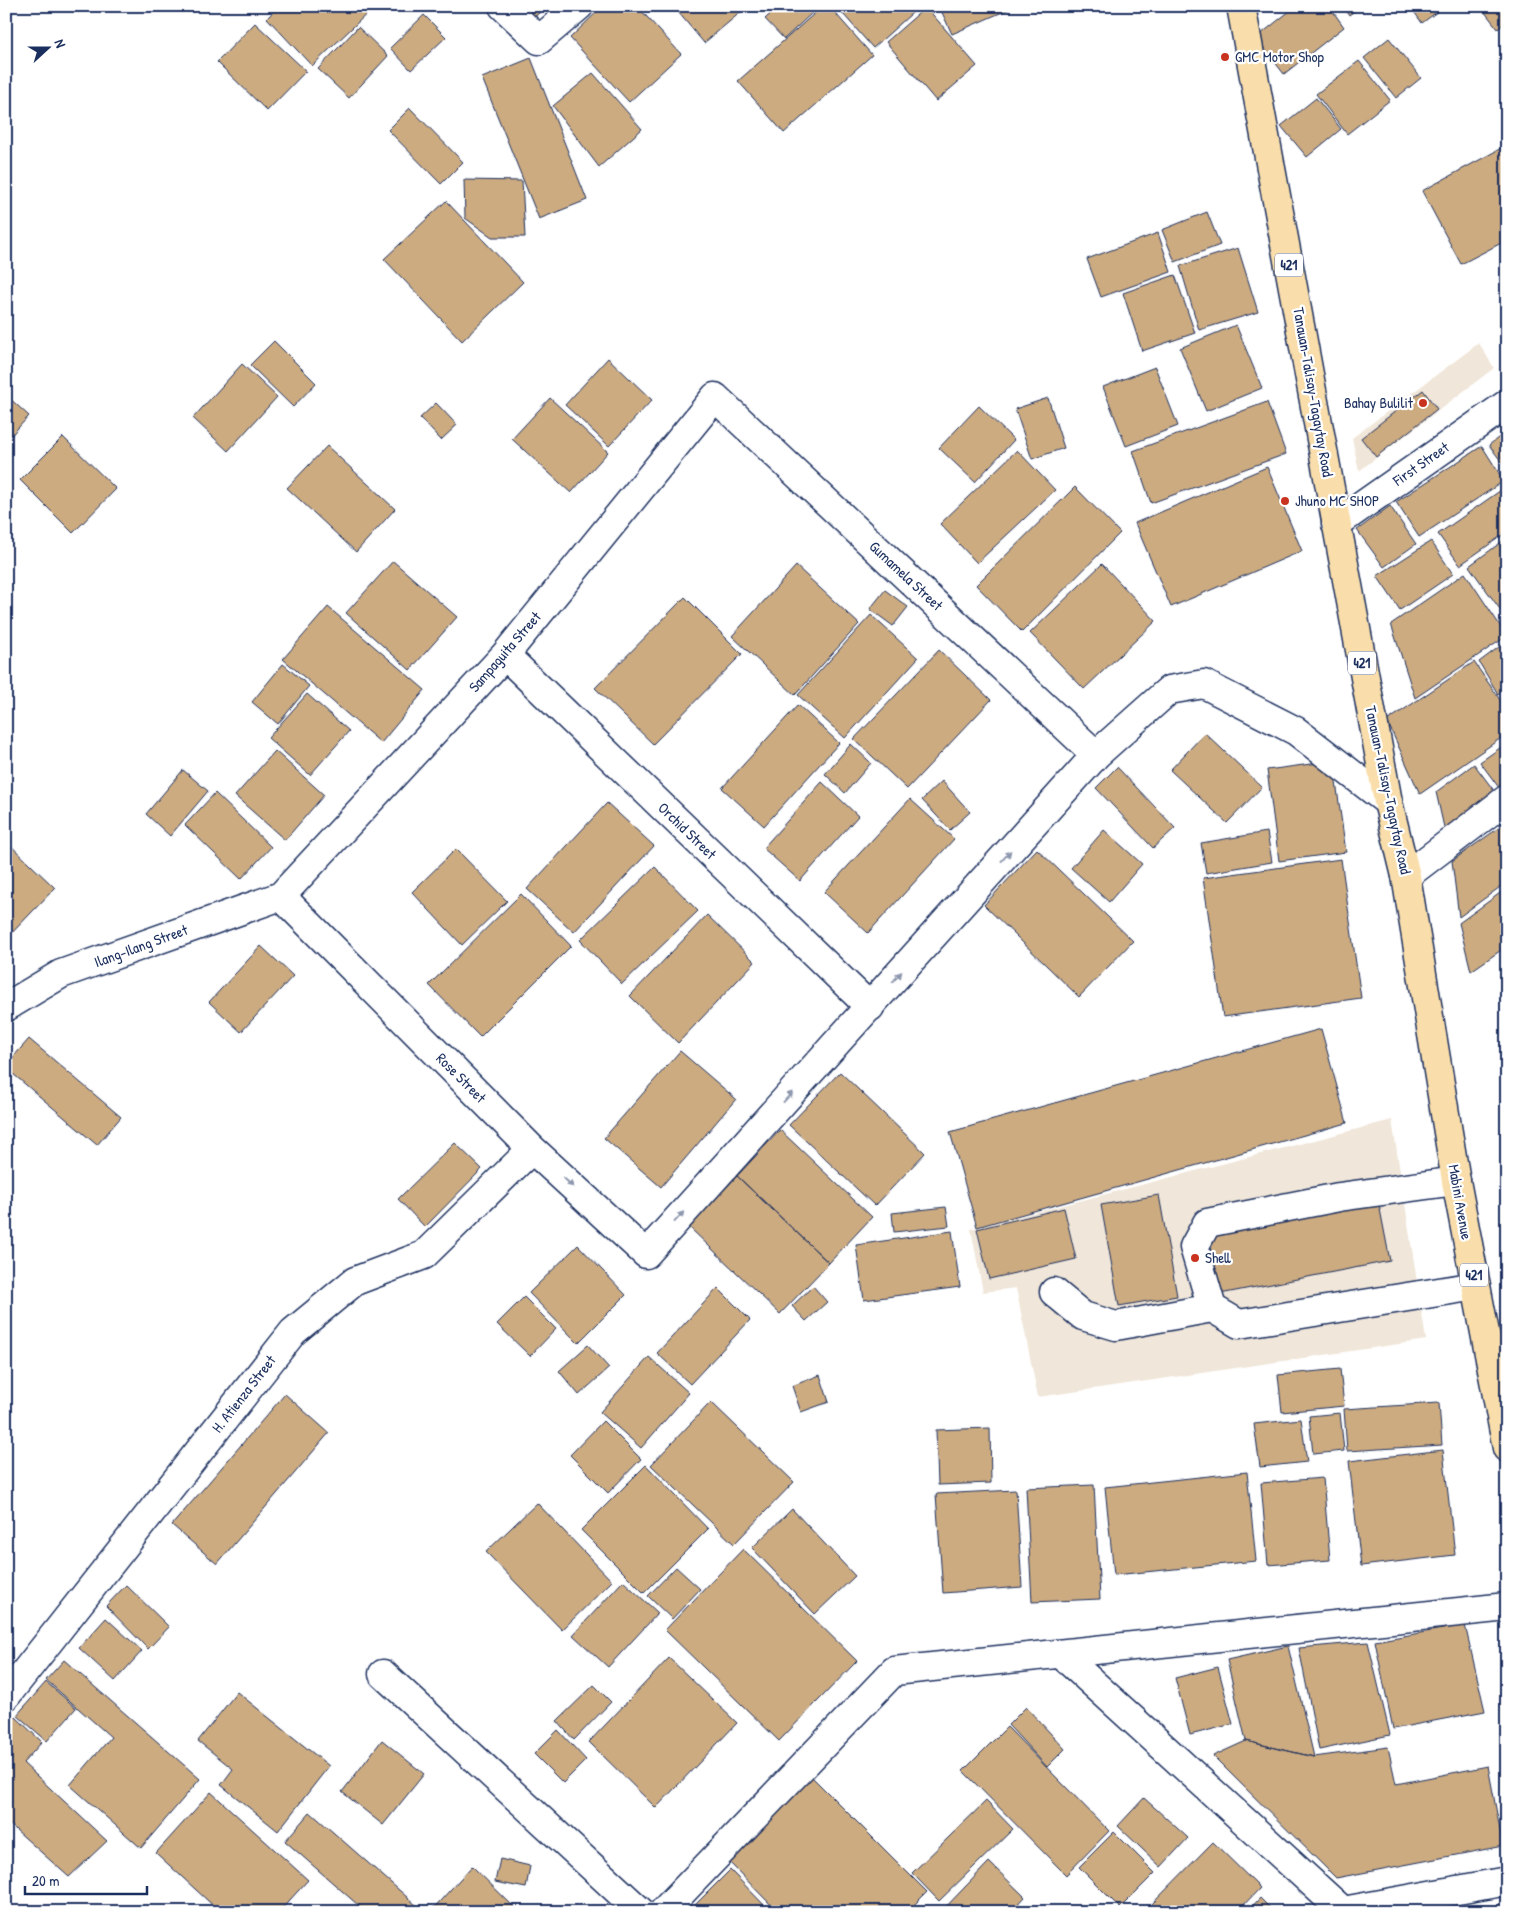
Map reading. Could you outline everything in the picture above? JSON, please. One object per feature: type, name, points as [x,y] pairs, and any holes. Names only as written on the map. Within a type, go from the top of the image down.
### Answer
[{"type":"main road","name":"Tanauan-Talisay-Tagaytay Road","points":[[1240,6],[1388,802],[1406,876],[1443,1103]]},
{"type":"main road","name":"Mabini Avenue","points":[[1443,1103],[1507,1448]]},
{"type":"street","points":[[503,6],[539,40],[580,6]]},
{"type":"street","name":"Sampaguita Street","points":[[281,896],[505,655],[715,397]]},
{"type":"street","name":"Gumamela Street","points":[[715,397],[1096,755]]},
{"type":"street","name":"First Street","points":[[1336,524],[1507,404]]},
{"type":"street","name":"Orchid Street","points":[[505,655],[870,1007]]},
{"type":"street","points":[[870,1007],[1096,755],[1169,690],[1204,684],[1296,731],[1388,802]]},
{"type":"street","points":[[1406,876],[1507,799]]},
{"type":"street","name":"Ilang-Ilang Street","points":[[6,1007],[61,974],[281,896]]},
{"type":"street","name":"Rose Street","points":[[281,896],[532,1149],[646,1254],[870,1007]]},
{"type":"street","name":"H. Atienza Street","points":[[6,1696],[292,1332],[355,1281],[424,1255],[532,1149]]},
{"type":"street","points":[[1456,1181],[1339,1197],[1207,1223],[1194,1247],[1212,1308],[1238,1324],[1476,1286]]},
{"type":"street","points":[[1054,1292],[1083,1316],[1116,1326],[1212,1308]]},
{"type":"street","points":[[663,1912],[894,1671],[1507,1608]]},
{"type":"street","points":[[1061,1654],[1344,1911],[1507,1881]]},
{"type":"street","points":[[382,1674],[641,1912]]},
{"type":"shaded area","name":"Bahay Bulilit","points":[[1479,343],[1494,368],[1359,471],[1352,438]]},
{"type":"shaded area","name":"Shell","points":[[1392,1120],[1426,1340],[1038,1397],[1016,1288],[983,1292],[971,1229]]},
{"type":"building","points":[[279,6],[375,6],[312,66],[267,18]]},
{"type":"building","points":[[517,6],[547,6],[530,21]]},
{"type":"building","points":[[603,6],[637,6],[681,54],[629,102],[570,38]]},
{"type":"building","points":[[673,6],[748,6],[704,43]]},
{"type":"building","points":[[779,6],[806,6],[812,13],[784,39],[765,19]]},
{"type":"building","points":[[823,6],[829,6],[872,55],[784,133],[738,81]]},
{"type":"building","points":[[836,6],[920,6],[873,48]]},
{"type":"building","points":[[939,6],[1014,6],[1014,7],[952,34]]},
{"type":"building","points":[[1296,6],[1329,6],[1344,27],[1284,74],[1256,38]]},
{"type":"building","points":[[1343,6],[1361,6],[1349,15]]},
{"type":"building","points":[[1410,6],[1445,6],[1422,23]]},
{"type":"building","points":[[1480,6],[1507,6],[1507,21],[1498,29]]},
{"type":"building","points":[[926,7],[977,66],[936,101],[886,42]]},
{"type":"building","points":[[424,15],[446,37],[411,70],[390,48]]},
{"type":"building","points":[[255,23],[306,71],[267,111],[217,62]]},
{"type":"building","points":[[358,27],[388,56],[349,98],[318,69]]},
{"type":"building","points":[[1389,38],[1421,78],[1396,98],[1364,58]]},
{"type":"building","points":[[531,58],[587,200],[539,219],[482,78]]},
{"type":"building","points":[[1359,61],[1390,100],[1347,134],[1316,94]]},
{"type":"building","points":[[593,73],[642,129],[599,167],[553,106]]},
{"type":"building","points":[[1316,98],[1341,129],[1307,157],[1281,126]]},
{"type":"building","points":[[410,108],[463,162],[441,184],[388,130]]},
{"type":"building","points":[[1507,145],[1507,240],[1461,264],[1422,191]]},
{"type":"building","points":[[464,180],[522,181],[525,237],[492,237],[465,218]]},
{"type":"building","points":[[446,201],[523,282],[462,341],[384,259]]},
{"type":"building","points":[[1207,212],[1220,245],[1175,262],[1162,230]]},
{"type":"building","points":[[1158,233],[1171,272],[1101,297],[1087,259]]},
{"type":"building","points":[[1238,248],[1258,312],[1199,330],[1180,266]]},
{"type":"building","points":[[1175,275],[1195,333],[1142,351],[1123,293]]},
{"type":"building","points":[[1236,325],[1262,388],[1206,411],[1180,348]]},
{"type":"building","points":[[274,341],[316,383],[293,407],[250,365]]},
{"type":"building","points":[[608,358],[652,400],[609,446],[565,405]]},
{"type":"building","points":[[242,364],[277,397],[228,451],[193,418]]},
{"type":"building","points":[[1155,367],[1178,426],[1126,446],[1103,387]]},
{"type":"building","points":[[1423,390],[1437,409],[1376,457],[1361,438]]},
{"type":"building","points":[[6,395],[29,416],[6,441]]},
{"type":"building","points":[[550,398],[608,452],[571,493],[512,439]]},
{"type":"building","points":[[1048,398],[1064,448],[1032,459],[1015,409]]},
{"type":"building","points":[[1267,402],[1286,454],[1151,503],[1133,451]]},
{"type":"building","points":[[436,403],[457,425],[441,440],[420,418]]},
{"type":"building","points":[[979,406],[1014,440],[975,482],[939,448]]},
{"type":"building","points":[[1507,431],[1507,469],[1489,445]]},
{"type":"building","points":[[63,437],[116,489],[73,533],[20,480]]},
{"type":"building","points":[[327,446],[395,509],[356,552],[287,488]]},
{"type":"building","points":[[1482,446],[1504,481],[1419,537],[1396,502]]},
{"type":"building","points":[[1017,450],[1055,490],[977,563],[940,524]]},
{"type":"building","points":[[1267,467],[1302,551],[1171,607],[1135,523]]},
{"type":"building","points":[[1507,486],[1507,532],[1460,565],[1438,534]]},
{"type":"building","points":[[1075,487],[1120,533],[1022,632],[976,585]]},
{"type":"building","points":[[1390,506],[1416,544],[1384,567],[1357,530]]},
{"type":"building","points":[[1507,538],[1507,619],[1469,566]]},
{"type":"building","points":[[1431,541],[1453,574],[1400,610],[1377,576]]},
{"type":"building","points":[[393,561],[457,617],[410,670],[346,613]]},
{"type":"building","points":[[1102,564],[1156,621],[1084,689],[1030,633]]},
{"type":"building","points":[[796,566],[859,624],[795,695],[732,636]]},
{"type":"building","points":[[1465,573],[1507,636],[1415,698],[1391,624]]},
{"type":"building","points":[[885,590],[908,607],[893,626],[870,609]]},
{"type":"building","points":[[685,597],[742,654],[653,744],[595,688]]},
{"type":"building","points":[[328,607],[425,690],[381,743],[283,659]]},
{"type":"building","points":[[871,615],[918,658],[845,738],[798,695]]},
{"type":"building","points":[[1507,641],[1507,687],[1498,694],[1479,662]]},
{"type":"building","points":[[939,650],[991,700],[907,789],[854,739]]},
{"type":"building","points":[[1474,662],[1507,710],[1507,734],[1420,794],[1387,721]]},
{"type":"building","points":[[283,664],[309,686],[278,724],[252,702]]},
{"type":"building","points":[[307,694],[349,731],[310,775],[268,738]]},
{"type":"building","points":[[798,705],[839,743],[764,826],[722,788]]},
{"type":"building","points":[[1205,733],[1262,787],[1227,823],[1170,770]]},
{"type":"building","points":[[1507,743],[1507,784],[1500,789],[1480,762]]},
{"type":"building","points":[[851,744],[871,763],[845,793],[825,774]]},
{"type":"building","points":[[275,751],[324,795],[285,840],[235,796]]},
{"type":"building","points":[[1333,761],[1346,852],[1279,861],[1267,770]]},
{"type":"building","points":[[1474,764],[1495,792],[1445,832],[1436,792]]},
{"type":"building","points":[[1117,767],[1175,828],[1153,848],[1096,788]]},
{"type":"building","points":[[183,770],[208,791],[170,836],[146,814]]},
{"type":"building","points":[[942,781],[970,812],[950,830],[922,800]]},
{"type":"building","points":[[822,782],[858,816],[800,881],[763,848]]},
{"type":"building","points":[[215,793],[271,847],[241,879],[185,825]]},
{"type":"building","points":[[910,799],[954,839],[868,933],[824,892]]},
{"type":"building","points":[[607,803],[654,846],[574,932],[527,889]]},
{"type":"building","points":[[1507,822],[1507,882],[1459,917],[1452,861]]},
{"type":"building","points":[[1104,830],[1142,864],[1109,902],[1071,868]]},
{"type":"building","points":[[1267,832],[1272,862],[1206,873],[1201,843]]},
{"type":"building","points":[[6,841],[55,888],[8,937],[6,935]]},
{"type":"building","points":[[456,849],[507,901],[462,945],[412,892]]},
{"type":"building","points":[[1037,849],[1133,941],[1079,997],[984,905]]},
{"type":"building","points":[[1341,859],[1361,998],[1223,1017],[1203,878]]},
{"type":"building","points":[[655,867],[698,911],[622,984],[580,940]]},
{"type":"building","points":[[1507,888],[1507,946],[1471,971],[1459,923]]},
{"type":"building","points":[[521,894],[571,946],[480,1037],[429,985]]},
{"type":"building","points":[[707,915],[755,962],[678,1043],[630,996]]},
{"type":"building","points":[[261,946],[293,976],[241,1032],[209,1002]]},
{"type":"building","points":[[1321,1029],[1347,1123],[977,1227],[950,1132]]},
{"type":"building","points":[[29,1039],[121,1117],[97,1145],[6,1068],[6,1065]]},
{"type":"building","points":[[680,1051],[736,1099],[661,1187],[604,1138]]},
{"type":"building","points":[[840,1072],[925,1153],[875,1206],[789,1125]]},
{"type":"building","points":[[780,1130],[872,1217],[829,1263],[737,1176]]},
{"type":"building","points":[[455,1143],[482,1169],[425,1227],[398,1199]]},
{"type":"building","points":[[737,1176],[829,1263],[780,1314],[689,1227]]},
{"type":"building","points":[[1159,1195],[1177,1296],[1119,1306],[1101,1205]]},
{"type":"building","points":[[1379,1204],[1390,1261],[1220,1294],[1209,1236]]},
{"type":"building","points":[[946,1207],[949,1226],[894,1232],[892,1213]]},
{"type":"building","points":[[1064,1208],[1076,1259],[989,1279],[977,1229]]},
{"type":"building","points":[[952,1231],[960,1287],[864,1300],[856,1245]]},
{"type":"building","points":[[578,1245],[626,1295],[578,1343],[529,1293]]},
{"type":"building","points":[[813,1286],[827,1302],[806,1321],[792,1306]]},
{"type":"building","points":[[718,1288],[750,1320],[690,1384],[657,1353]]},
{"type":"building","points":[[524,1297],[556,1329],[530,1356],[497,1324]]},
{"type":"building","points":[[588,1345],[609,1368],[579,1395],[559,1371]]},
{"type":"building","points":[[649,1357],[689,1393],[641,1448],[600,1412]]},
{"type":"building","points":[[1340,1369],[1344,1406],[1282,1412],[1278,1375]]},
{"type":"building","points":[[820,1375],[829,1402],[801,1412],[792,1386]]},
{"type":"building","points":[[285,1394],[329,1433],[217,1564],[172,1525]]},
{"type":"building","points":[[711,1402],[794,1482],[734,1544],[651,1465]]},
{"type":"building","points":[[1439,1403],[1442,1445],[1347,1451],[1344,1409]]},
{"type":"building","points":[[1340,1413],[1344,1451],[1313,1454],[1309,1416]]},
{"type":"building","points":[[1301,1419],[1307,1462],[1260,1467],[1254,1424]]},
{"type":"building","points":[[603,1421],[641,1459],[608,1493],[570,1455]]},
{"type":"building","points":[[990,1428],[991,1483],[938,1485],[936,1430]]},
{"type":"building","points":[[1443,1450],[1455,1555],[1361,1566],[1349,1461]]},
{"type":"building","points":[[646,1465],[708,1529],[644,1593],[581,1530]]},
{"type":"building","points":[[1247,1472],[1256,1561],[1114,1575],[1105,1487]]},
{"type":"building","points":[[1323,1478],[1330,1560],[1268,1565],[1261,1483]]},
{"type":"building","points":[[1094,1485],[1100,1599],[1032,1602],[1026,1488]]},
{"type":"building","points":[[1016,1490],[1022,1587],[943,1593],[936,1494]]},
{"type":"building","points":[[537,1503],[612,1581],[562,1630],[486,1552]]},
{"type":"building","points":[[792,1509],[855,1576],[815,1614],[752,1548]]},
{"type":"building","points":[[743,1549],[857,1661],[779,1741],[665,1630]]},
{"type":"building","points":[[676,1567],[700,1589],[672,1619],[648,1596]]},
{"type":"building","points":[[623,1581],[658,1613],[608,1667],[573,1635]]},
{"type":"building","points":[[126,1585],[169,1627],[148,1649],[106,1606]]},
{"type":"building","points":[[106,1618],[142,1651],[115,1681],[79,1648]]},
{"type":"building","points":[[1465,1625],[1485,1711],[1393,1729],[1375,1641]]},
{"type":"building","points":[[1368,1642],[1390,1735],[1319,1750],[1299,1648]]},
{"type":"building","points":[[1288,1646],[1314,1757],[1246,1741],[1227,1660]]},
{"type":"building","points":[[669,1658],[737,1723],[656,1808],[589,1742]]},
{"type":"building","points":[[64,1660],[200,1779],[141,1848],[70,1785],[111,1737],[46,1680]]},
{"type":"building","points":[[1218,1667],[1233,1724],[1190,1735],[1175,1678]]},
{"type":"building","points":[[46,1682],[76,1708],[47,1741],[17,1715]]},
{"type":"building","points":[[594,1685],[611,1702],[574,1740],[557,1721]]},
{"type":"building","points":[[237,1692],[329,1766],[278,1831],[221,1785],[233,1769],[198,1741]]},
{"type":"building","points":[[1026,1707],[1065,1749],[1047,1767],[1008,1725]]},
{"type":"building","points":[[16,1717],[42,1742],[23,1763],[107,1841],[69,1877],[6,1821],[6,1727]]},
{"type":"building","points":[[1007,1727],[1109,1831],[1066,1875],[963,1771]]},
{"type":"building","points":[[558,1730],[586,1760],[563,1783],[534,1754]]},
{"type":"building","points":[[382,1740],[424,1774],[383,1825],[342,1792]]},
{"type":"building","points":[[1246,1741],[1314,1757],[1388,1747],[1396,1784],[1488,1766],[1503,1846],[1336,1878],[1213,1756]]},
{"type":"building","points":[[808,1773],[927,1892],[907,1912],[778,1912],[724,1857]]},
{"type":"building","points":[[211,1792],[308,1880],[279,1912],[220,1912],[156,1853]]},
{"type":"building","points":[[1144,1798],[1188,1838],[1161,1867],[1118,1826]]},
{"type":"building","points":[[986,1801],[1013,1829],[939,1901],[912,1873]]},
{"type":"building","points":[[310,1812],[424,1912],[366,1912],[285,1841]]},
{"type":"building","points":[[1114,1832],[1155,1873],[1120,1908],[1079,1867]]},
{"type":"building","points":[[1213,1842],[1260,1888],[1237,1912],[1152,1912],[1148,1908]]},
{"type":"building","points":[[500,1859],[530,1866],[526,1888],[495,1882]]},
{"type":"building","points":[[989,1862],[1025,1897],[1011,1912],[941,1912]]},
{"type":"building","points":[[472,1866],[519,1912],[430,1912]]},
{"type":"building","points":[[730,1870],[771,1912],[688,1912]]},
{"type":"building","points":[[1260,1898],[1274,1912],[1247,1912]]},
{"type":"place","name":"GMC Motor Shop","points":[[1225,57]]},
{"type":"place","name":"Bahay Bulilit","points":[[1423,403]]},
{"type":"place","name":"Jhuno MC SHOP","points":[[1285,501]]},
{"type":"place","name":"Shell","points":[[1195,1258]]}]
